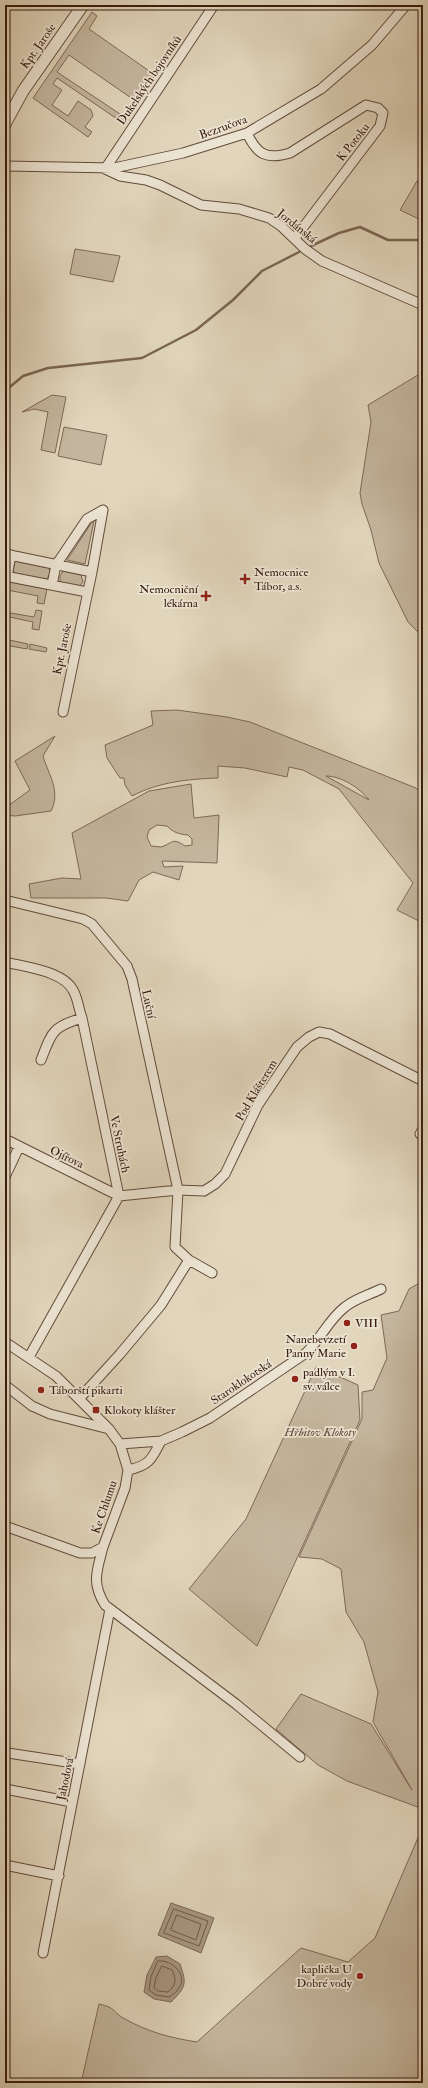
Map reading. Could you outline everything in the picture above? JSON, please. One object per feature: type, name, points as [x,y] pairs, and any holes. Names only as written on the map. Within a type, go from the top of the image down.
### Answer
[{"type":"street","name":"Kpt. Jaroše","points":[[5,124],[23,91],[83,5]]},
{"type":"street","name":"Dukelských bojovníků","points":[[105,169],[214,5]]},
{"type":"street","name":"Bezručova","points":[[5,166],[105,169],[183,153],[247,133],[321,89],[372,45],[406,5]]},
{"type":"street","name":"K Potoku","points":[[247,133],[252,144],[262,154],[279,156],[290,153],[366,105],[378,108],[383,113],[380,126],[295,238]]},
{"type":"street","name":"Jordánská","points":[[105,169],[120,176],[160,184],[201,205],[256,213],[269,218],[295,238],[305,249],[322,261],[423,305]]},
{"type":"street","name":"Kpt. Jaroše","points":[[56,565],[87,519],[103,510],[92,572],[63,712]]},
{"type":"street","points":[[87,592],[6,576],[8,555],[92,572]]},
{"type":"street","points":[[52,585],[56,565]]},
{"type":"street","name":"Luční","points":[[5,900],[83,919],[92,924],[128,966],[178,1190],[176,1247],[189,1260],[212,1273]]},
{"type":"street","name":"Ve Struhách","points":[[5,962],[46,972],[64,979],[74,990],[82,1018],[119,1196]]},
{"type":"street","points":[[41,1060],[50,1036],[58,1026],[82,1018]]},
{"type":"street","name":"Pod Klášterem","points":[[119,1196],[178,1190],[204,1191],[215,1184],[225,1174],[258,1105],[297,1047],[308,1037],[319,1032],[330,1034],[423,1081]]},
{"type":"street","name":"Ojířova","points":[[5,1139],[119,1196]]},
{"type":"street","points":[[5,1177],[19,1147]]},
{"type":"street","points":[[29,1357],[119,1196]]},
{"type":"street","points":[[79,1399],[120,1354],[161,1305],[189,1260]]},
{"type":"street","name":"Staroklokotská","points":[[120,1444],[161,1441],[210,1418],[306,1353],[343,1308],[357,1299],[381,1289]]},
{"type":"street","points":[[5,1342],[56,1376],[109,1429],[120,1444]]},
{"type":"street","points":[[5,1386],[32,1406],[50,1414],[109,1429]]},
{"type":"street","points":[[128,1470],[142,1468],[152,1458],[161,1441]]},
{"type":"street","name":"Ke Chlumu","points":[[5,1526],[80,1553],[92,1553],[103,1547],[125,1488],[128,1470],[120,1444]]},
{"type":"street","points":[[103,1547],[95,1580],[98,1594],[105,1605],[236,1704],[300,1757]]},
{"type":"street","name":"Jahodová","points":[[43,1953],[110,1609]]},
{"type":"street","points":[[8,1753],[80,1764]]},
{"type":"street","points":[[5,1789],[72,1802]]},
{"type":"street","points":[[5,1865],[59,1876]]},
{"type":"green space","points":[[92,12],[97,16],[89,29],[155,75],[137,102],[69,55],[57,72],[126,118],[123,123],[57,78],[53,84],[62,90],[52,105],[68,116],[78,101],[91,110],[93,116],[85,127],[92,132],[88,137],[33,98]]},
{"type":"green space","points":[[417,181],[423,185],[423,221],[400,210]]},
{"type":"green space","points":[[75,249],[120,256],[113,282],[70,274]]},
{"type":"green space","points":[[423,372],[423,637],[408,622],[379,563],[360,493],[371,422],[368,405]]},
{"type":"green space","points":[[52,395],[66,397],[55,453],[41,450],[48,412],[34,409],[22,412]]},
{"type":"green space","points":[[64,427],[107,435],[101,465],[58,456]]},
{"type":"green space","points":[[94,521],[85,564],[67,560],[92,522]]},
{"type":"green space","points":[[15,561],[49,568],[50,573],[46,581],[12,575]]},
{"type":"green space","points":[[63,571],[81,575],[83,582],[79,586],[60,584],[60,576]]},
{"type":"green space","points":[[5,581],[47,589],[44,604],[37,603],[38,596],[7,590],[5,597]]},
{"type":"green space","points":[[36,610],[42,611],[39,630],[32,629],[33,622],[5,616],[5,612],[34,617]]},
{"type":"green space","points":[[5,639],[28,644],[27,649],[5,645]]},
{"type":"green space","points":[[30,644],[47,648],[46,652],[29,649]]},
{"type":"green space","points":[[177,710],[227,717],[250,722],[416,788],[423,795],[423,923],[397,910],[413,883],[339,789],[303,770],[289,767],[287,777],[245,768],[218,766],[218,778],[196,779],[163,784],[132,796],[125,785],[124,778],[120,778],[107,758],[105,745],[153,725],[151,711]],"holes":[[[326,776],[344,780],[361,791],[369,800]]]},
{"type":"green space","points":[[55,736],[43,756],[54,790],[54,804],[51,811],[15,816],[5,815],[5,808],[30,790],[15,761]]},
{"type":"green space","points":[[191,784],[194,818],[219,815],[217,863],[162,861],[164,867],[183,866],[179,880],[153,872],[139,880],[128,901],[106,898],[31,898],[29,884],[62,878],[81,879],[72,833],[149,791]],"holes":[[[157,825],[167,826],[177,833],[188,835],[192,839],[192,845],[185,846],[175,841],[161,847],[151,846],[147,837],[149,830]]]},
{"type":"green space","points":[[423,1281],[423,1809],[347,1781],[318,1765],[276,1729],[301,1694],[371,1724],[412,1790],[373,1722],[378,1692],[364,1642],[346,1612],[341,1569],[322,1559],[299,1557],[362,1419],[362,1392],[373,1390],[387,1358],[381,1315],[399,1311],[409,1289]]},
{"type":"green space","name":"Hřbitov Klokoty","points":[[316,1367],[358,1385],[360,1420],[257,1646],[189,1589],[246,1519]]},
{"type":"green space","points":[[423,1826],[423,2083],[81,2083],[99,2004],[109,2007],[121,2017],[151,2031],[178,2039],[197,2042],[301,1948],[348,1962],[375,1938]]},
{"type":"water","points":[[171,1903],[214,1918],[201,1953],[158,1935]]},
{"type":"water","points":[[167,1956],[180,1964],[184,1976],[184,1985],[180,1993],[171,2002],[154,1999],[144,1992],[147,1975],[156,1957]]},
{"type":"waterway","points":[[311,246],[339,233],[360,227],[388,240],[423,240]]},
{"type":"waterway","points":[[5,391],[23,376],[48,368],[142,358],[196,330],[233,300],[262,271],[299,252]]},
{"type":"place","name":"Nemocnice Tábor, a.s.","points":[[245,579]]},
{"type":"place","name":"Nemocniční lékárna","points":[[206,596]]},
{"type":"place","name":"VIII","points":[[347,1323]]},
{"type":"place","name":"Nanebevzetí Panny Marie","points":[[354,1346]]},
{"type":"place","name":"padlým v I. sv. válce","points":[[295,1379]]},
{"type":"place","name":"Táborští pikarti","points":[[41,1390]]},
{"type":"place","name":"Klokoty klášter","points":[[96,1410]]},
{"type":"place","name":"kaplička U Dobré vody","points":[[360,1976]]}]
